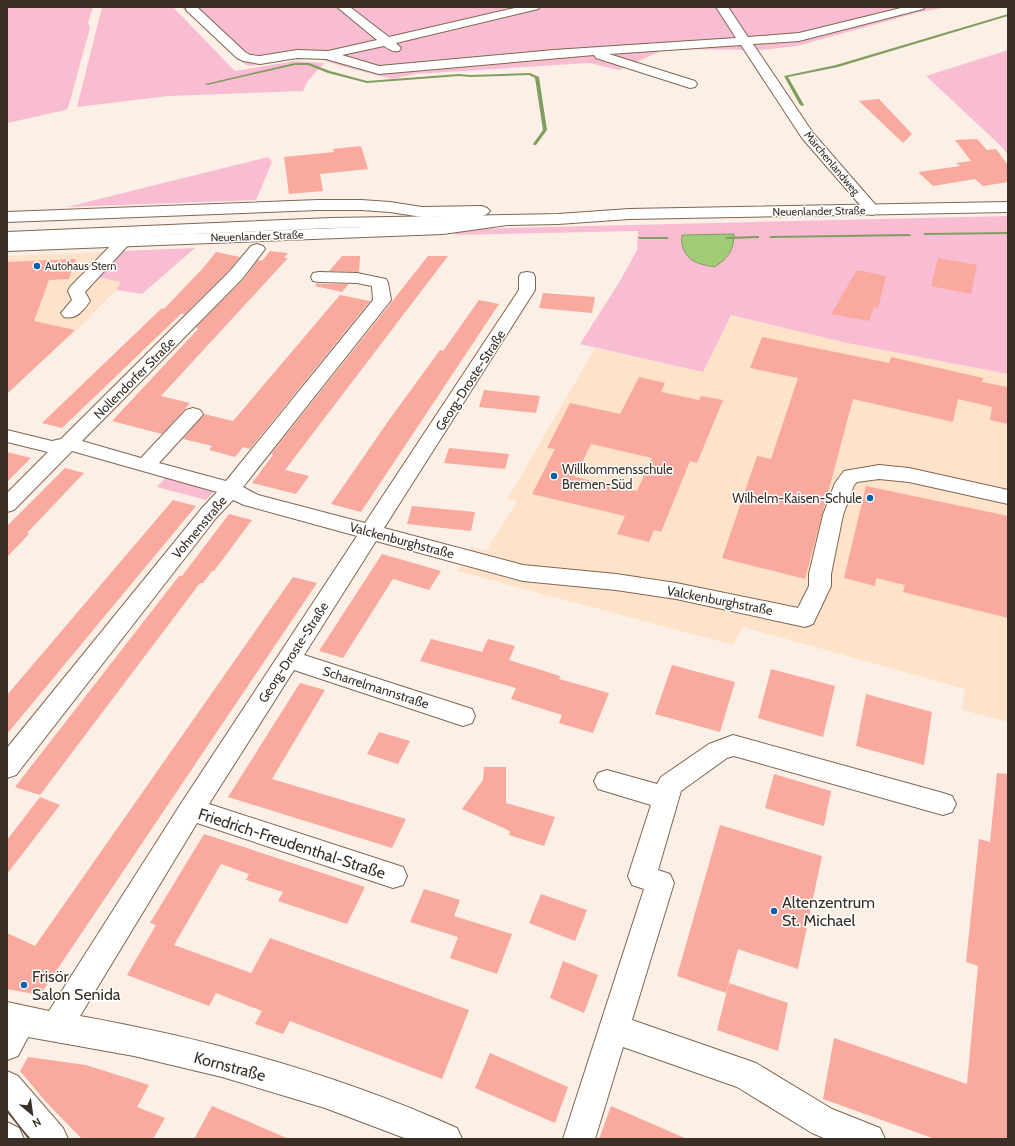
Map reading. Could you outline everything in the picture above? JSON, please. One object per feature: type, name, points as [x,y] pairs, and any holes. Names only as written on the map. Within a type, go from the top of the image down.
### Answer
[{"type":"main road","points":[[191,7],[191,9],[241,55],[247,58],[260,60],[297,54],[327,55],[534,7]]},
{"type":"main road","points":[[343,7],[410,58],[412,67]]},
{"type":"main road","points":[[356,7],[360,10],[360,20]]},
{"type":"main road","name":"Märchenlandweg","points":[[722,7],[807,135],[872,210]]},
{"type":"main road","points":[[327,55],[379,70],[588,52],[799,37],[919,7]]},
{"type":"main road","points":[[588,52],[690,84]]},
{"type":"main road","name":"Neuenlander Straße","points":[[7,217],[318,205],[362,205],[422,212]]},
{"type":"main road","name":"Neuenlander Straße","points":[[7,237],[300,224],[558,219],[629,214],[1008,207]]},
{"type":"main road","name":"Neuenlander Straße","points":[[7,227],[328,213],[557,211],[629,214]]},
{"type":"main road","name":"Neuenlander Straße","points":[[7,246],[443,228],[507,220]]},
{"type":"main road","points":[[70,313],[81,301],[76,291],[124,242]]},
{"type":"main road","name":"Nollendorfer Straße","points":[[7,505],[236,276],[257,249]]},
{"type":"main road","name":"Vohnenstraße","points":[[7,767],[209,513],[231,489],[382,300],[380,283],[357,278],[319,277]]},
{"type":"main road","name":"Georg-Droste-Straße","points":[[56,1027],[191,810],[527,290],[527,277]]},
{"type":"main road","points":[[146,465],[193,414]]},
{"type":"main road","name":"Valckenburghstraße","points":[[7,436],[52,447],[68,444],[231,489],[251,500],[523,573],[616,582],[676,591],[805,618],[820,586],[820,574],[833,515],[845,483],[851,476],[879,472],[909,475],[1008,497]]},
{"type":"main road","name":"Scharrelmannstraße","points":[[289,659],[464,716]]},
{"type":"main road","points":[[579,1139],[660,883],[642,876],[670,785],[718,751],[733,744],[943,804]]},
{"type":"main road","points":[[607,781],[666,798]]},
{"type":"main road","name":"Friedrich-Freudenthal-Straße","points":[[191,810],[393,876]]},
{"type":"main road","name":"Kornstraße","points":[[12,1028],[56,1027],[134,1041],[222,1062],[325,1092],[446,1139]]},
{"type":"main road","points":[[614,1029],[745,1074],[823,1122],[869,1139]]},
{"type":"main road","points":[[10,1093],[52,1139]]},
{"type":"shaded area","points":[[7,7],[93,7],[88,23],[90,28],[68,108],[66,110],[7,123]]},
{"type":"shaded area","points":[[102,7],[173,7],[235,71],[295,61],[324,63],[307,82],[303,91],[168,96],[77,107]]},
{"type":"shaded area","points":[[181,7],[948,7],[920,12],[797,46],[761,50],[665,49],[619,70],[589,63],[415,74],[392,79],[313,57],[302,56],[252,66],[246,65]]},
{"type":"shaded area","points":[[1008,50],[1008,155],[1002,147],[926,76]]},
{"type":"shaded area","points":[[268,157],[272,162],[256,200],[67,207]]},
{"type":"shaded area","points":[[1008,216],[1008,374],[847,343],[731,315],[703,372],[580,344],[620,281],[637,250],[638,231],[453,235],[463,229]]},
{"type":"shaded area","points":[[734,234],[733,245],[729,254],[723,261],[714,267],[700,264],[692,260],[685,253],[683,248],[682,235]]},
{"type":"shaded area","points":[[195,248],[142,294],[116,290],[121,282],[98,277],[121,251]]},
{"type":"shaded area","points":[[121,251],[98,277],[122,282],[116,290],[83,324],[7,393],[7,256]]},
{"type":"shaded area","name":"Wilhelm-Kaisen-Schule","points":[[731,315],[847,343],[1008,374],[1008,722],[962,710],[965,689],[743,627],[733,645],[457,571],[471,547],[486,551],[517,501],[508,498],[595,348],[703,372]]},
{"type":"shaded area","points":[[173,469],[218,486],[206,500],[157,487]]},
{"type":"building","points":[[879,99],[912,134],[903,143],[859,101]]},
{"type":"building","points":[[977,139],[987,150],[996,149],[1008,165],[1008,182],[983,186],[975,179],[933,186],[918,172],[960,166],[956,163],[971,161],[955,140]]},
{"type":"building","points":[[361,146],[368,169],[320,174],[323,191],[289,194],[284,157],[334,152],[333,149]]},
{"type":"building","points":[[270,251],[288,253],[284,258],[288,258],[161,396],[190,403],[162,434],[112,421],[198,329],[196,327],[243,280],[258,260],[262,261]]},
{"type":"building","points":[[216,252],[240,257],[184,315],[182,313],[62,428],[42,423],[162,308],[164,309]]},
{"type":"building","points":[[342,256],[360,256],[359,272],[329,271]]},
{"type":"building","points":[[428,256],[448,256],[285,470],[309,476],[296,494],[252,483],[273,455],[271,454]]},
{"type":"building","points":[[938,258],[977,265],[971,294],[931,286]]},
{"type":"building","points":[[76,259],[69,279],[49,280],[34,321],[75,330],[7,394],[7,262]]},
{"type":"building","points":[[857,270],[886,276],[878,308],[874,307],[869,321],[831,314]]},
{"type":"building","points":[[317,283],[349,284],[342,292],[315,286]]},
{"type":"building","points":[[543,293],[595,297],[592,313],[539,308]]},
{"type":"building","points":[[340,295],[370,301],[250,449],[243,447],[235,457],[209,450],[212,446],[183,439],[204,414],[233,421]]},
{"type":"building","points":[[479,300],[499,304],[361,512],[331,504],[389,420],[440,350],[443,351]]},
{"type":"building","points":[[762,337],[889,363],[891,357],[983,378],[982,382],[1008,387],[1008,424],[990,420],[992,407],[958,399],[953,422],[853,399],[805,579],[722,558],[757,456],[771,459],[798,378],[750,368]]},
{"type":"building","points":[[639,377],[665,383],[661,392],[699,400],[701,396],[723,400],[697,463],[690,461],[661,532],[654,530],[649,542],[617,534],[625,516],[532,494],[555,449],[547,448],[570,403],[620,414]],"holes":[[[591,444],[652,458],[637,491],[575,477]]]},
{"type":"building","points":[[484,390],[540,396],[536,413],[479,407]]},
{"type":"building","points":[[449,448],[509,454],[505,469],[444,463]]},
{"type":"building","points":[[7,452],[31,458],[7,482]]},
{"type":"building","points":[[65,468],[84,473],[27,533],[29,534],[7,557],[7,526]]},
{"type":"building","points":[[866,486],[1008,516],[1008,618],[903,592],[905,585],[876,578],[875,586],[844,578]]},
{"type":"building","points":[[173,500],[196,506],[7,734],[7,695]]},
{"type":"building","points":[[412,506],[475,512],[471,531],[407,524]]},
{"type":"building","points":[[229,514],[252,520],[214,571],[212,571],[203,583],[200,583],[40,795],[15,787],[179,576],[182,576]]},
{"type":"building","points":[[382,554],[441,571],[429,590],[393,579],[343,658],[319,651]]},
{"type":"building","points":[[293,577],[317,583],[40,995],[7,989],[7,933],[35,946]]},
{"type":"building","points":[[431,639],[482,652],[488,639],[515,646],[509,660],[560,676],[559,679],[609,693],[593,733],[559,723],[562,715],[511,699],[516,688],[420,661]]},
{"type":"building","points":[[672,665],[735,682],[720,732],[655,714]]},
{"type":"building","points":[[771,669],[835,686],[823,737],[758,718]]},
{"type":"building","points":[[300,683],[325,690],[272,779],[406,819],[392,848],[228,797]]},
{"type":"building","points":[[866,694],[932,712],[924,765],[856,746]]},
{"type":"building","points":[[379,732],[410,741],[398,764],[367,754]]},
{"type":"building","points":[[484,767],[506,767],[506,803],[555,817],[544,846],[509,835],[510,831],[462,809],[483,780]]},
{"type":"building","points":[[997,773],[1008,774],[1008,1139],[935,1139],[823,1099],[834,1038],[967,1084],[978,966],[966,962],[979,839],[990,842]]},
{"type":"building","points":[[774,774],[831,791],[824,826],[765,808]]},
{"type":"building","points":[[40,797],[60,805],[7,874],[7,840]]},
{"type":"building","name":"Altenzentrum St. Michael","points":[[720,825],[822,856],[798,969],[738,949],[726,993],[677,976]]},
{"type":"building","points":[[204,834],[365,887],[347,924],[278,901],[283,892],[246,880],[249,874],[221,864],[174,945],[251,973],[270,938],[469,1010],[442,1079],[290,1021],[283,1034],[255,1024],[262,1011],[216,993],[209,1006],[127,975],[156,925],[150,923]]},
{"type":"building","points":[[424,889],[460,900],[454,916],[512,934],[497,974],[450,958],[458,937],[410,922]]},
{"type":"building","points":[[541,894],[587,910],[575,941],[529,923]]},
{"type":"building","points":[[563,961],[598,975],[584,1013],[550,998]]},
{"type":"building","points":[[729,983],[788,1003],[778,1051],[717,1030]]},
{"type":"building","points":[[490,1053],[568,1087],[555,1123],[475,1088]]},
{"type":"building","points":[[28,1057],[86,1065],[149,1085],[137,1107],[165,1118],[153,1139],[82,1139],[46,1102],[20,1071]]},
{"type":"building","points":[[212,1106],[289,1139],[194,1139]]},
{"type":"building","points":[[611,1106],[687,1139],[599,1139]]},
{"type":"waterway","points":[[802,105],[786,76],[837,66],[1008,15]]},
{"type":"waterway","points":[[207,84],[295,64],[308,64],[329,72],[367,82],[459,75],[529,74],[537,77],[545,130],[535,144]]},
{"type":"waterway","points":[[925,234],[1008,233]]},
{"type":"waterway","points":[[771,237],[909,235]]},
{"type":"waterway","points":[[727,238],[757,237]]},
{"type":"waterway","points":[[640,238],[667,238]]},
{"type":"tram line","points":[[7,1110],[29,1139]]},
{"type":"place","name":"Autohaus Stern","points":[[37,266]]},
{"type":"place","name":"Willkommensschule Bremen-Süd","points":[[554,476]]},
{"type":"place","name":"Wilhelm-Kaisen-Schule","points":[[870,498]]},
{"type":"place","name":"Altenzentrum St. Michael","points":[[774,911]]},
{"type":"place","name":"Frisör Salon Senida","points":[[24,985]]}]
